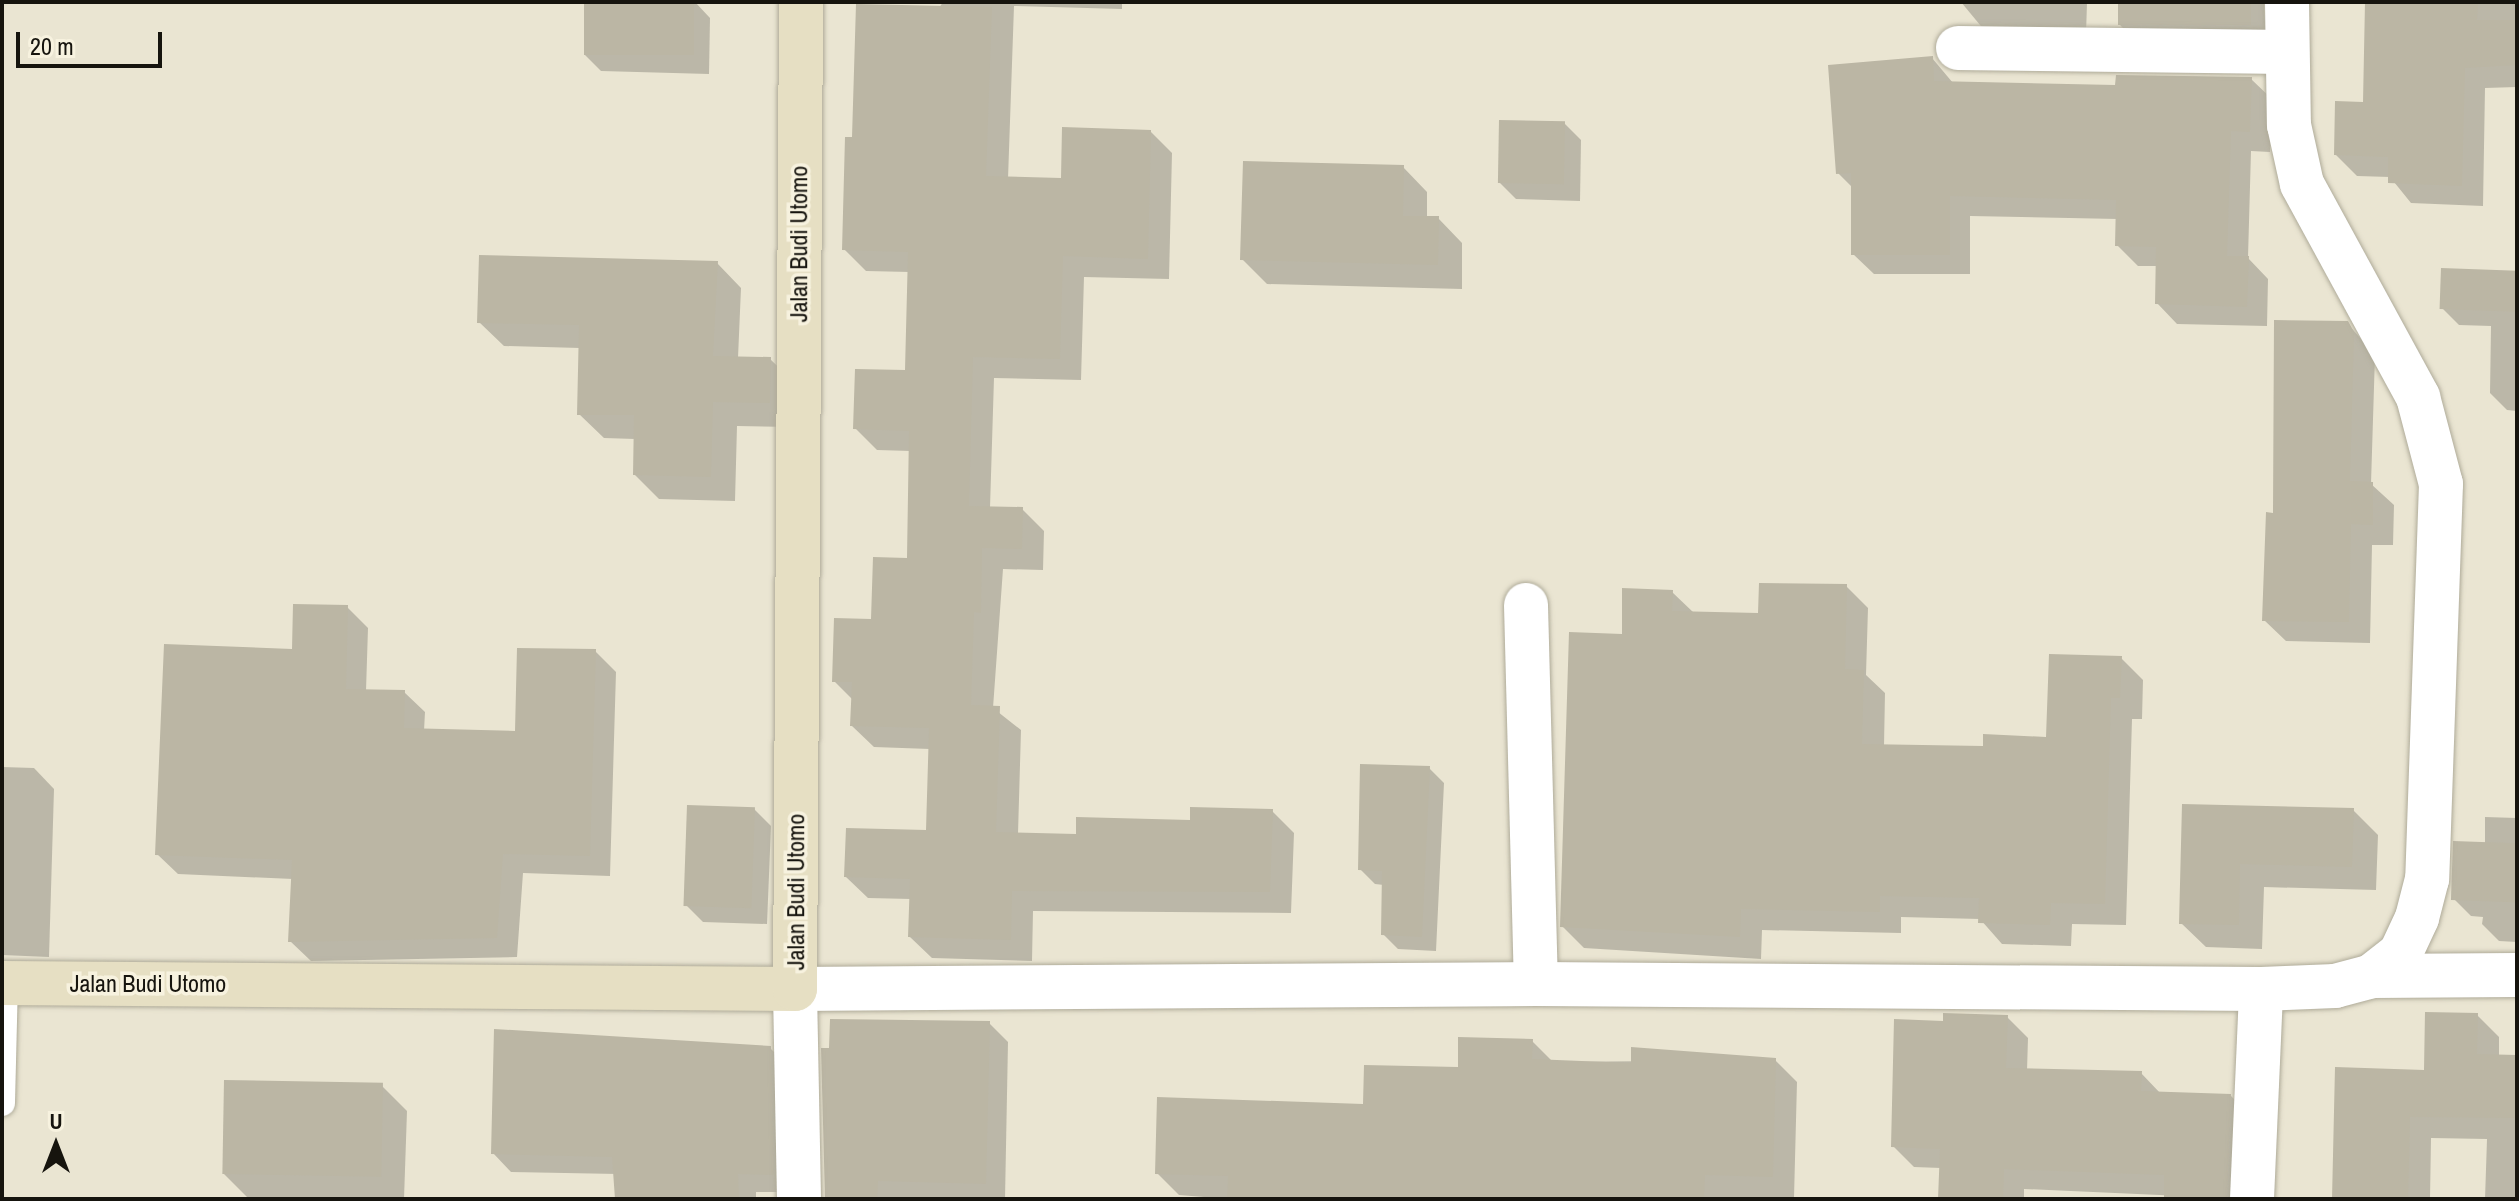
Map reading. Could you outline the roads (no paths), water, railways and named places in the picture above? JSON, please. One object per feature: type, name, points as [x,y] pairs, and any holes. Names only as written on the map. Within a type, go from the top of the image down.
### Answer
[{"type":"street","name":"Jalan Budi Utomo","points":[[4,983],[795,989],[801,2]]},
{"type":"street","points":[[2287,2],[2289,125],[2302,184],[2418,397],[2441,484],[2427,879],[2417,918],[2400,954],[2372,976]]},
{"type":"street","points":[[1958,48],[2286,52]]},
{"type":"street","points":[[1526,605],[1536,984]]},
{"type":"street","points":[[799,1199],[795,989],[1536,984],[2261,989],[2335,986],[2372,976],[2517,975]]},
{"type":"street","points":[[2252,1199],[2261,989]]},
{"type":"lane","points":[[2,1103],[4,983]]}]
